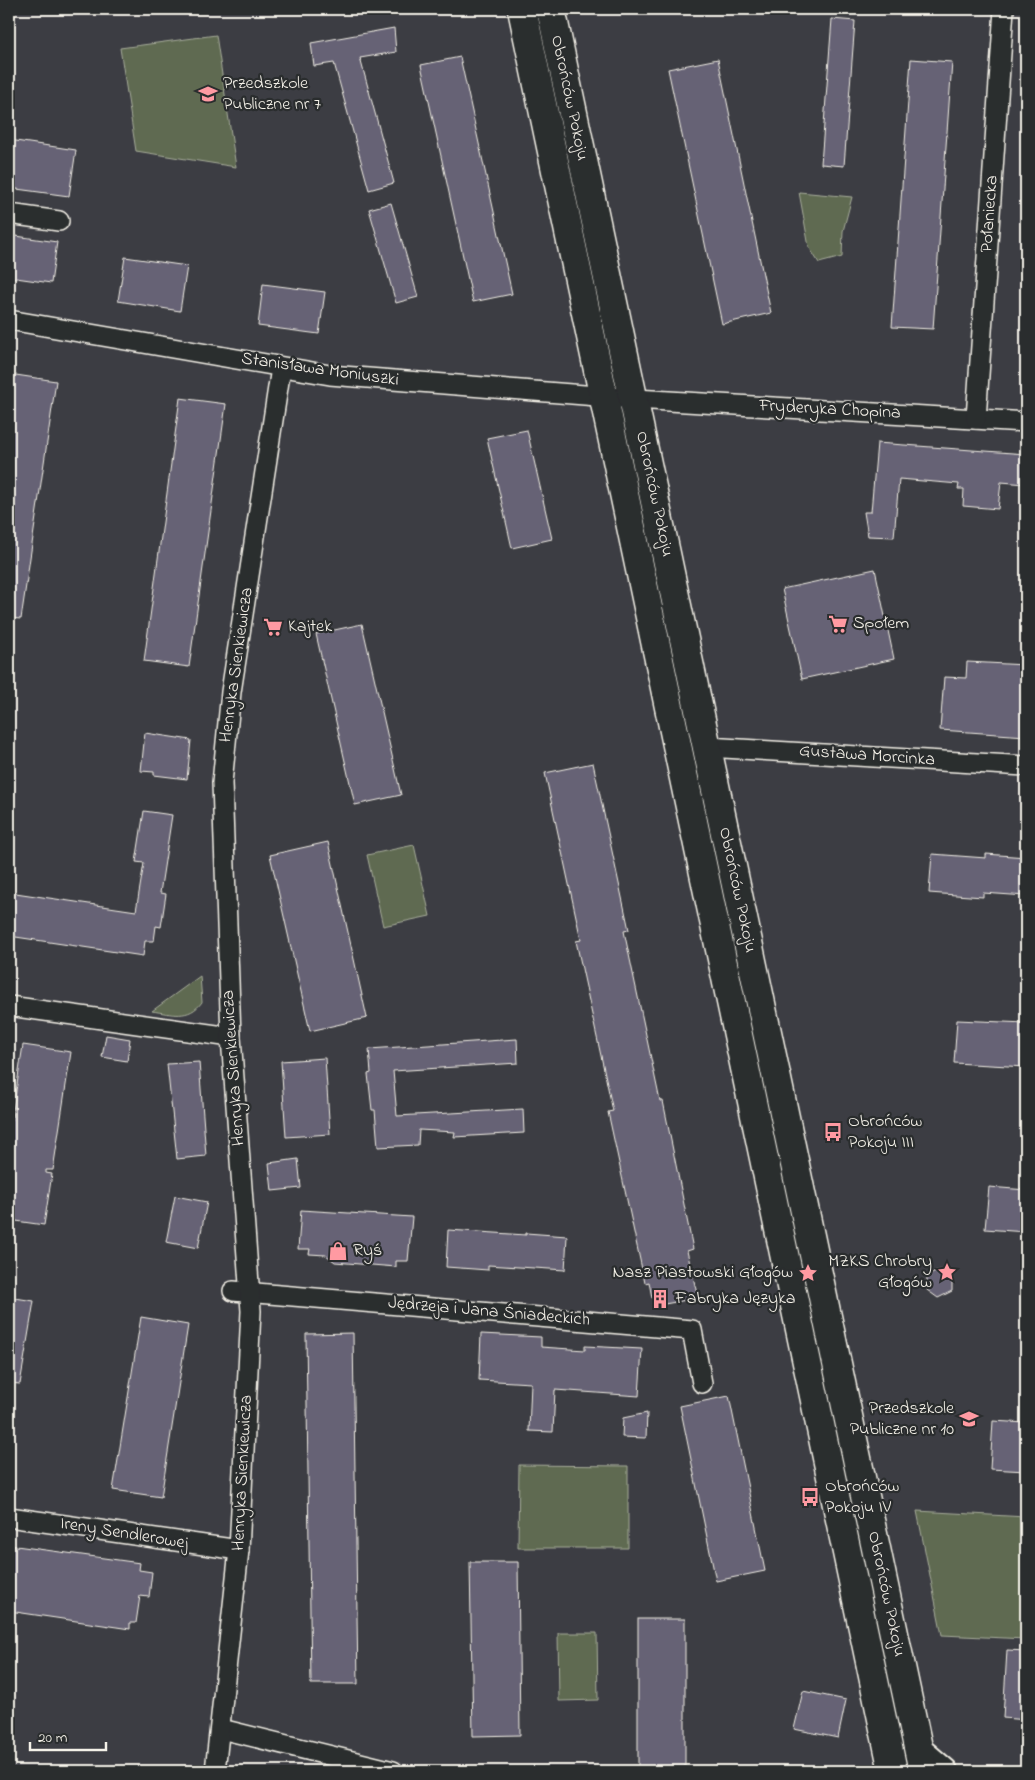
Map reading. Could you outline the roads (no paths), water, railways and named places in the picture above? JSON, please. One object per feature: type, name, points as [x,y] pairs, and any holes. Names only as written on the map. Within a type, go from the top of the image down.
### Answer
[{"type":"main road","name":"Obrońców Pokoju","points":[[522,9],[893,1771]]},
{"type":"main road","name":"Obrońców Pokoju","points":[[550,9],[635,399],[921,1760]]},
{"type":"street","name":"Połaniecka","points":[[976,419],[1004,9]]},
{"type":"street","points":[[9,214],[59,221]]},
{"type":"street","name":"Stanisława Moniuszki","points":[[9,320],[330,375],[635,399]]},
{"type":"street","name":"Henryka Sienkiewicza","points":[[215,1771],[239,1550],[251,1311],[242,1292],[222,784],[231,692],[281,368]]},
{"type":"street","name":"Fryderyka Chopina","points":[[635,399],[1026,422]]},
{"type":"street","name":"Gustawa Morcinka","points":[[707,747],[1026,766]]},
{"type":"street","points":[[9,1006],[232,1037]]},
{"type":"street","name":"Jędrzeja i Jana Śniadeckich","points":[[242,1292],[692,1330],[702,1383]]},
{"type":"street","name":"Ireny Sendlerowej","points":[[9,1517],[239,1550]]},
{"type":"street","points":[[221,1729],[393,1771]]},
{"type":"street","points":[[921,1760],[945,1771]]},
{"type":"place","name":"Przedszkole Publiczne nr 7","points":[[208,94]]},
{"type":"place","name":"Społem","points":[[838,624]]},
{"type":"place","name":"Kajtek","points":[[273,627]]},
{"type":"place","name":"Obrońców Pokoju III","points":[[833,1132]]},
{"type":"place","name":"Ryś","points":[[338,1251]]},
{"type":"place","name":"MZKS Chrobry Głogów","points":[[947,1272]]},
{"type":"place","name":"Nasz Piastowski Głogów","points":[[808,1273]]},
{"type":"place","name":"Fabryka Języka","points":[[660,1299]]},
{"type":"place","name":"Przedszkole Publiczne nr 10","points":[[969,1419]]},
{"type":"place","name":"Obrońców Pokoju IV","points":[[810,1497]]}]
